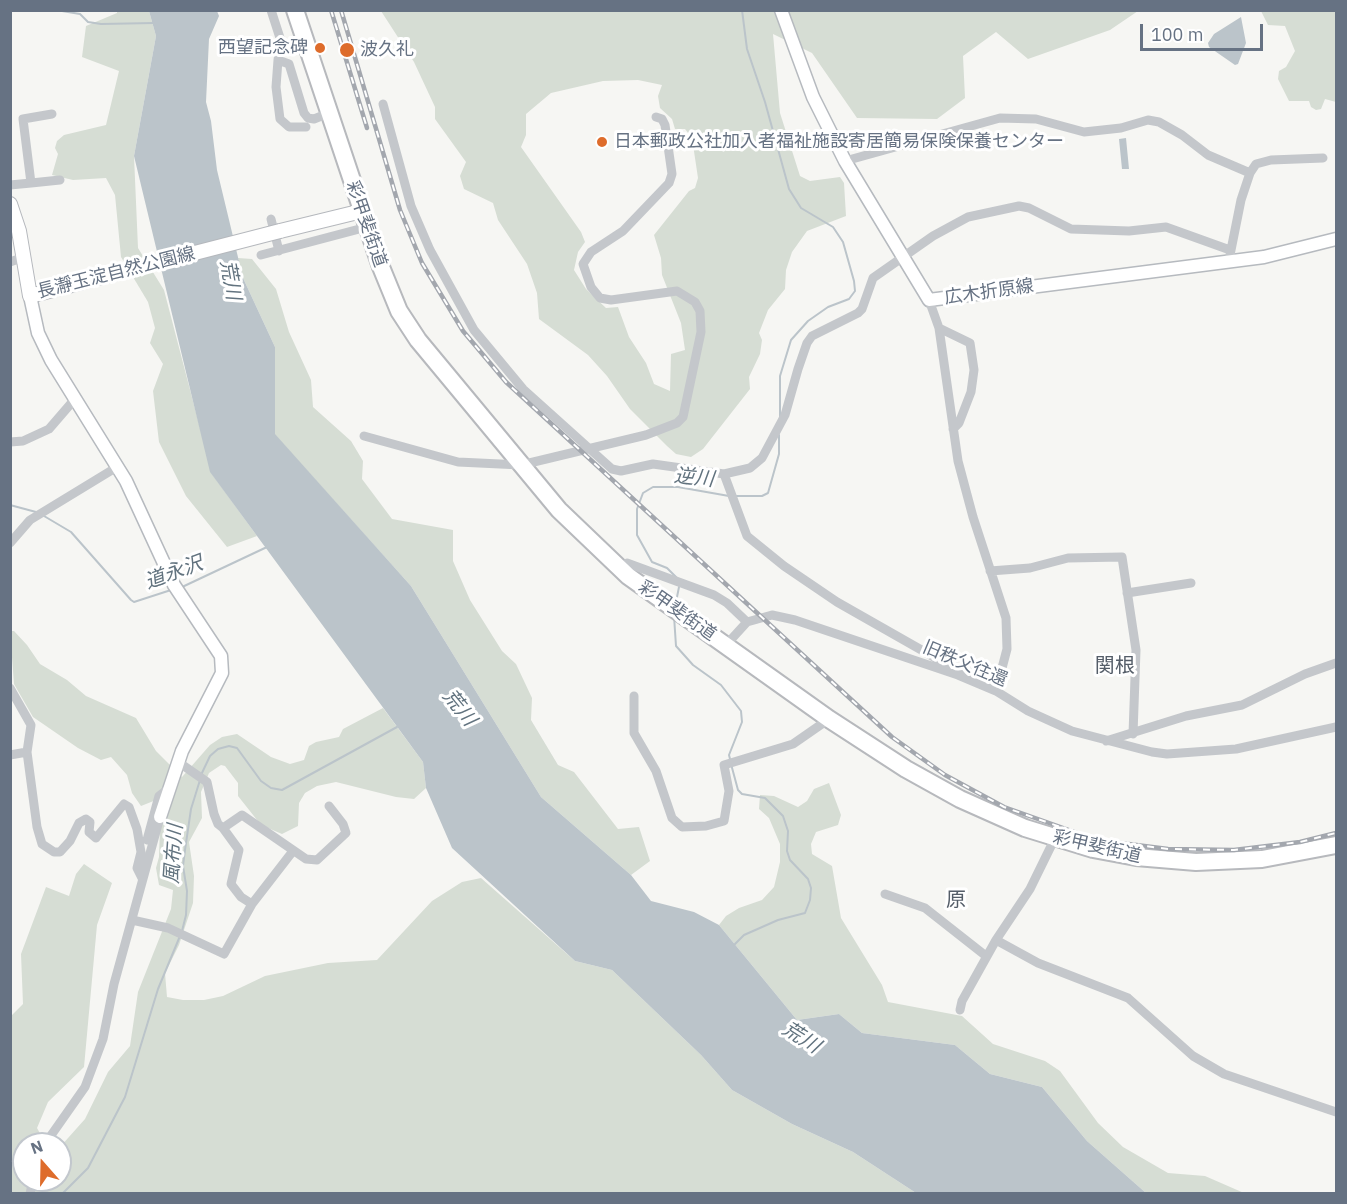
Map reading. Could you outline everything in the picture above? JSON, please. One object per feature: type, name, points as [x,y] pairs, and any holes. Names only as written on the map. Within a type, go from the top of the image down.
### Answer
[{"type":"highway","name":"彩甲斐街道","points":[[295,10],[364,219],[392,295],[407,323],[520,465],[559,510],[602,554],[639,585],[829,719],[957,803],[1055,838],[1118,854],[1196,862],[1262,859],[1336,845]]},
{"type":"main road","name":"広木折原線","points":[[782,10],[813,97],[866,200],[929,300],[1230,255],[1264,257],[1336,239]]},
{"type":"main road","name":"長瀞玉淀自然公園線","points":[[10,204],[20,231],[17,260],[30,296],[280,231],[364,219]]},
{"type":"main road","points":[[30,296],[38,333],[74,400],[126,481],[174,585],[221,656],[222,673],[195,724],[170,783],[160,818]]},
{"type":"street","points":[[271,10],[281,40],[276,87],[280,119],[289,127],[306,127]]},
{"type":"street","points":[[278,60],[288,64],[308,118],[329,112]]},
{"type":"street","points":[[383,104],[411,206],[430,250],[464,315],[497,361],[523,388],[616,471],[653,464],[724,474],[750,468],[762,458],[785,415],[804,351],[812,336],[858,313],[862,309],[871,281],[933,236],[968,217],[1019,206],[1029,208],[1071,229],[1129,231],[1166,227],[1230,255],[1241,200],[1250,173],[1256,164],[1271,160],[1323,158]]},
{"type":"street","points":[[31,183],[23,118],[52,114]]},
{"type":"street","points":[[364,436],[458,462],[520,465],[666,428],[677,423],[687,409],[701,332],[700,311],[695,302],[677,291],[611,300],[600,298],[591,287],[583,264],[591,252],[623,231],[669,183],[672,174],[664,125],[662,119],[656,117]]},
{"type":"street","points":[[845,160],[1000,118],[1036,119],[1084,132],[1121,128],[1148,120],[1159,122],[1182,135],[1208,155],[1250,173]]},
{"type":"street","points":[[10,185],[60,180]]},
{"type":"street","points":[[270,219],[279,251]]},
{"type":"street","points":[[261,255],[279,251],[364,219]]},
{"type":"street","points":[[929,300],[939,328],[953,429],[973,517],[1003,605],[1008,631],[1007,649],[996,691]]},
{"type":"street","points":[[939,328],[964,338],[970,343],[974,370],[971,392],[959,423],[953,429]]},
{"type":"street","points":[[10,442],[23,441],[49,429],[74,400]]},
{"type":"street","points":[[10,543],[30,520],[117,467]]},
{"type":"street","points":[[724,474],[747,536],[784,566],[837,602],[939,660],[971,673],[978,683]]},
{"type":"street","points":[[990,571],[1030,568],[1068,558],[1122,557],[1137,663],[1132,718],[1133,734]]},
{"type":"street","points":[[627,563],[727,603],[747,622],[726,645]]},
{"type":"street","points":[[1127,593],[1191,583]]},
{"type":"street","name":"旧秩父往還","points":[[747,622],[772,615],[795,620],[978,683],[996,691],[1028,711],[1072,731],[1104,741],[1167,754],[1209,752],[1336,727]]},
{"type":"street","points":[[1104,741],[1186,716],[1242,705],[1305,674],[1336,663]]},
{"type":"street","points":[[10,688],[31,725],[27,752],[37,827],[45,848],[54,852],[65,848],[79,823],[86,819],[90,822],[89,832],[96,838],[124,804],[133,815],[140,847],[137,868],[142,878]]},
{"type":"street","points":[[634,696],[632,727],[634,733],[656,771],[672,818],[682,827],[706,826],[724,821],[729,791],[724,765],[793,744],[829,719]]},
{"type":"street","points":[[140,847],[148,837],[159,796],[184,766],[197,730],[195,724]]},
{"type":"street","points":[[10,755],[27,752]]},
{"type":"street","points":[[184,766],[207,782],[214,814],[239,850],[231,884],[241,897],[252,904]]},
{"type":"street","points":[[223,828],[242,815],[306,859],[317,860],[346,834],[343,824],[329,806]]},
{"type":"street","points":[[54,1132],[86,1087],[104,1039],[114,984],[160,818]]},
{"type":"street","points":[[960,1010],[962,1001],[986,956],[1030,888],[1055,838]]},
{"type":"street","points":[[132,920],[168,928],[222,955],[252,904],[293,851]]},
{"type":"street","points":[[885,894],[925,908],[986,956]]},
{"type":"street","points":[[996,940],[1038,963],[1128,998],[1193,1056],[1224,1074],[1336,1112]]},
{"type":"shaded area","points":[[117,11],[149,11],[156,36],[134,156],[138,248],[164,290],[212,474],[257,536],[227,547],[186,496],[159,442],[153,391],[163,364],[150,343],[155,328],[148,302],[121,257],[115,195],[106,178],[73,180],[52,175],[58,154],[55,148],[57,141],[64,135],[106,125],[119,71],[82,57],[86,26],[117,13]]},
{"type":"shaded area","points":[[381,11],[1138,11],[1110,30],[1028,59],[996,32],[963,56],[965,98],[937,119],[857,118],[812,53],[773,34],[780,113],[800,176],[810,181],[840,177],[844,183],[846,216],[807,231],[792,252],[786,270],[785,289],[768,310],[759,333],[762,340],[760,354],[749,377],[750,389],[703,449],[691,457],[676,454],[667,446],[630,409],[607,376],[588,355],[539,319],[537,293],[527,264],[498,220],[493,203],[464,189],[460,176],[466,162],[435,119],[435,107],[414,62]],"holes":[[[638,80],[662,85],[658,96],[660,108],[672,119],[675,129],[685,129],[692,138],[698,178],[695,188],[689,191],[654,235],[661,258],[662,275],[681,323],[685,350],[671,354],[670,391],[654,384],[646,363],[629,337],[618,307],[606,308],[586,289],[574,270],[578,252],[585,242],[581,232],[521,147],[526,135],[526,114],[551,93],[603,81]]]},
{"type":"shaded area","points":[[1261,11],[1336,11],[1336,102],[1325,99],[1321,109],[1316,110],[1311,107],[1309,101],[1289,101],[1278,79],[1279,71],[1286,67],[1295,51],[1285,26],[1268,25]]},
{"type":"shaded area","points":[[238,258],[252,259],[276,289],[289,332],[311,380],[313,407],[351,441],[363,461],[362,479],[392,519],[453,530],[453,561],[470,600],[502,651],[516,664],[532,698],[531,720],[558,765],[574,772],[618,829],[639,827],[650,861],[631,875],[541,797],[411,586],[274,434],[275,347],[243,278]]},
{"type":"shaded area","points":[[10,631],[14,631],[27,645],[40,664],[67,680],[86,696],[136,718],[156,751],[182,777],[210,745],[222,737],[237,734],[271,757],[290,764],[304,760],[309,746],[316,742],[339,737],[343,729],[383,708],[423,762],[426,788],[414,799],[396,797],[336,782],[317,786],[305,793],[299,803],[298,826],[282,834],[261,825],[238,796],[238,783],[225,766],[221,765],[209,773],[201,792],[202,818],[189,842],[194,876],[193,903],[179,945],[165,973],[167,997],[204,1000],[223,996],[265,976],[328,963],[377,960],[432,901],[462,882],[481,878],[575,961],[612,970],[701,1055],[732,1090],[792,1124],[853,1152],[916,1193],[926,1193],[11,1194],[11,1016],[23,1004],[21,954],[46,887],[69,896],[76,874],[84,864],[112,883],[97,925],[84,1067],[48,1102],[37,1128],[39,1132],[12,1132],[12,1192],[72,1192],[72,1134],[85,1119],[108,1072],[130,1046],[138,992],[171,909],[173,890],[159,885],[156,868],[159,857],[161,798],[141,806],[132,793],[127,775],[111,757],[101,760],[78,748],[33,717],[14,684]]},
{"type":"shaded area","points":[[829,783],[841,815],[838,825],[816,832],[811,844],[812,854],[832,866],[841,918],[882,985],[888,1002],[962,1016],[993,1044],[1045,1061],[1060,1071],[1098,1123],[1123,1147],[1168,1173],[1205,1176],[1244,1193],[1146,1193],[1087,1141],[1042,1087],[990,1074],[955,1045],[862,1033],[839,1014],[797,1020],[719,925],[726,916],[739,908],[762,900],[774,887],[780,862],[780,844],[769,818],[759,809],[760,795],[774,796],[798,807],[807,801],[814,789]]},
{"type":"water","name":"荒川","points":[[149,11],[217,11],[219,16],[209,39],[206,102],[211,121],[217,170],[243,278],[275,347],[275,434],[411,586],[541,797],[631,875],[651,901],[694,912],[719,925],[797,1020],[839,1014],[862,1033],[955,1045],[990,1074],[1042,1087],[1087,1141],[1146,1193],[916,1193],[853,1152],[792,1124],[732,1090],[701,1055],[612,970],[575,961],[452,848],[426,788],[423,762],[210,472],[134,156],[156,36]]},
{"type":"water","points":[[1241,17],[1246,43],[1238,64],[1235,65],[1209,47],[1208,43],[1214,34]]},
{"type":"water","points":[[1126,138],[1129,169],[1122,169],[1119,139]]},
{"type":"waterway","points":[[56,10],[80,14],[88,22],[101,24],[154,23]]},
{"type":"waterway","name":"逆川","points":[[742,10],[747,49],[765,102],[789,189],[801,208],[833,227],[843,242],[855,291],[849,299],[828,307],[808,321],[791,340],[780,376],[780,417]]},
{"type":"waterway","name":"逆川","points":[[735,496],[762,496],[768,493],[779,454],[779,435]]},
{"type":"waterway","name":"逆川","points":[[677,578],[667,568],[652,562],[637,535],[637,509],[643,493],[653,487],[678,487],[729,496]]},
{"type":"waterway","name":"道永沢","points":[[10,505],[36,512]]},
{"type":"waterway","name":"道永沢","points":[[44,516],[71,532],[134,602],[171,590]]},
{"type":"waterway","name":"道永沢","points":[[180,588],[267,547]]},
{"type":"waterway","name":"逆川","points":[[676,602],[679,587]]},
{"type":"waterway","name":"逆川","points":[[674,616],[676,646],[693,665],[721,685],[741,711],[742,722],[729,755],[730,759]]},
{"type":"waterway","name":"風布川","points":[[201,775],[210,756],[218,749],[229,746],[237,748],[261,781],[271,788],[282,790],[397,727]]},
{"type":"waterway","name":"逆川","points":[[731,764],[738,790],[742,794],[765,798],[783,816],[788,831],[787,851],[790,860],[808,879],[811,888],[810,900],[805,913],[778,920],[744,935],[734,945]]},
{"type":"waterway","name":"風布川","points":[[182,931],[186,915],[187,891],[183,866],[191,809],[200,780]]},
{"type":"waterway","name":"風布川","points":[[62,1194],[88,1168],[125,1097],[158,989],[180,936]]},
{"type":"railway","points":[[331,10],[367,128]]},
{"type":"railway","points":[[341,10],[400,210],[422,263],[463,331],[506,382],[892,737],[945,775],[1004,807],[1097,840],[1168,849],[1234,850],[1300,842],[1336,833]]},
{"type":"place","name":"西望記念碑","points":[[320,48]]},
{"type":"place","name":"波久礼","points":[[347,50]]},
{"type":"place","name":"日本郵政公社加入者福祉施設寄居簡易保険保養センター","points":[[602,142]]},
{"type":"district","name":"関根","points":[[1115,666]]},
{"type":"district","name":"原","points":[[956,900]]}]
